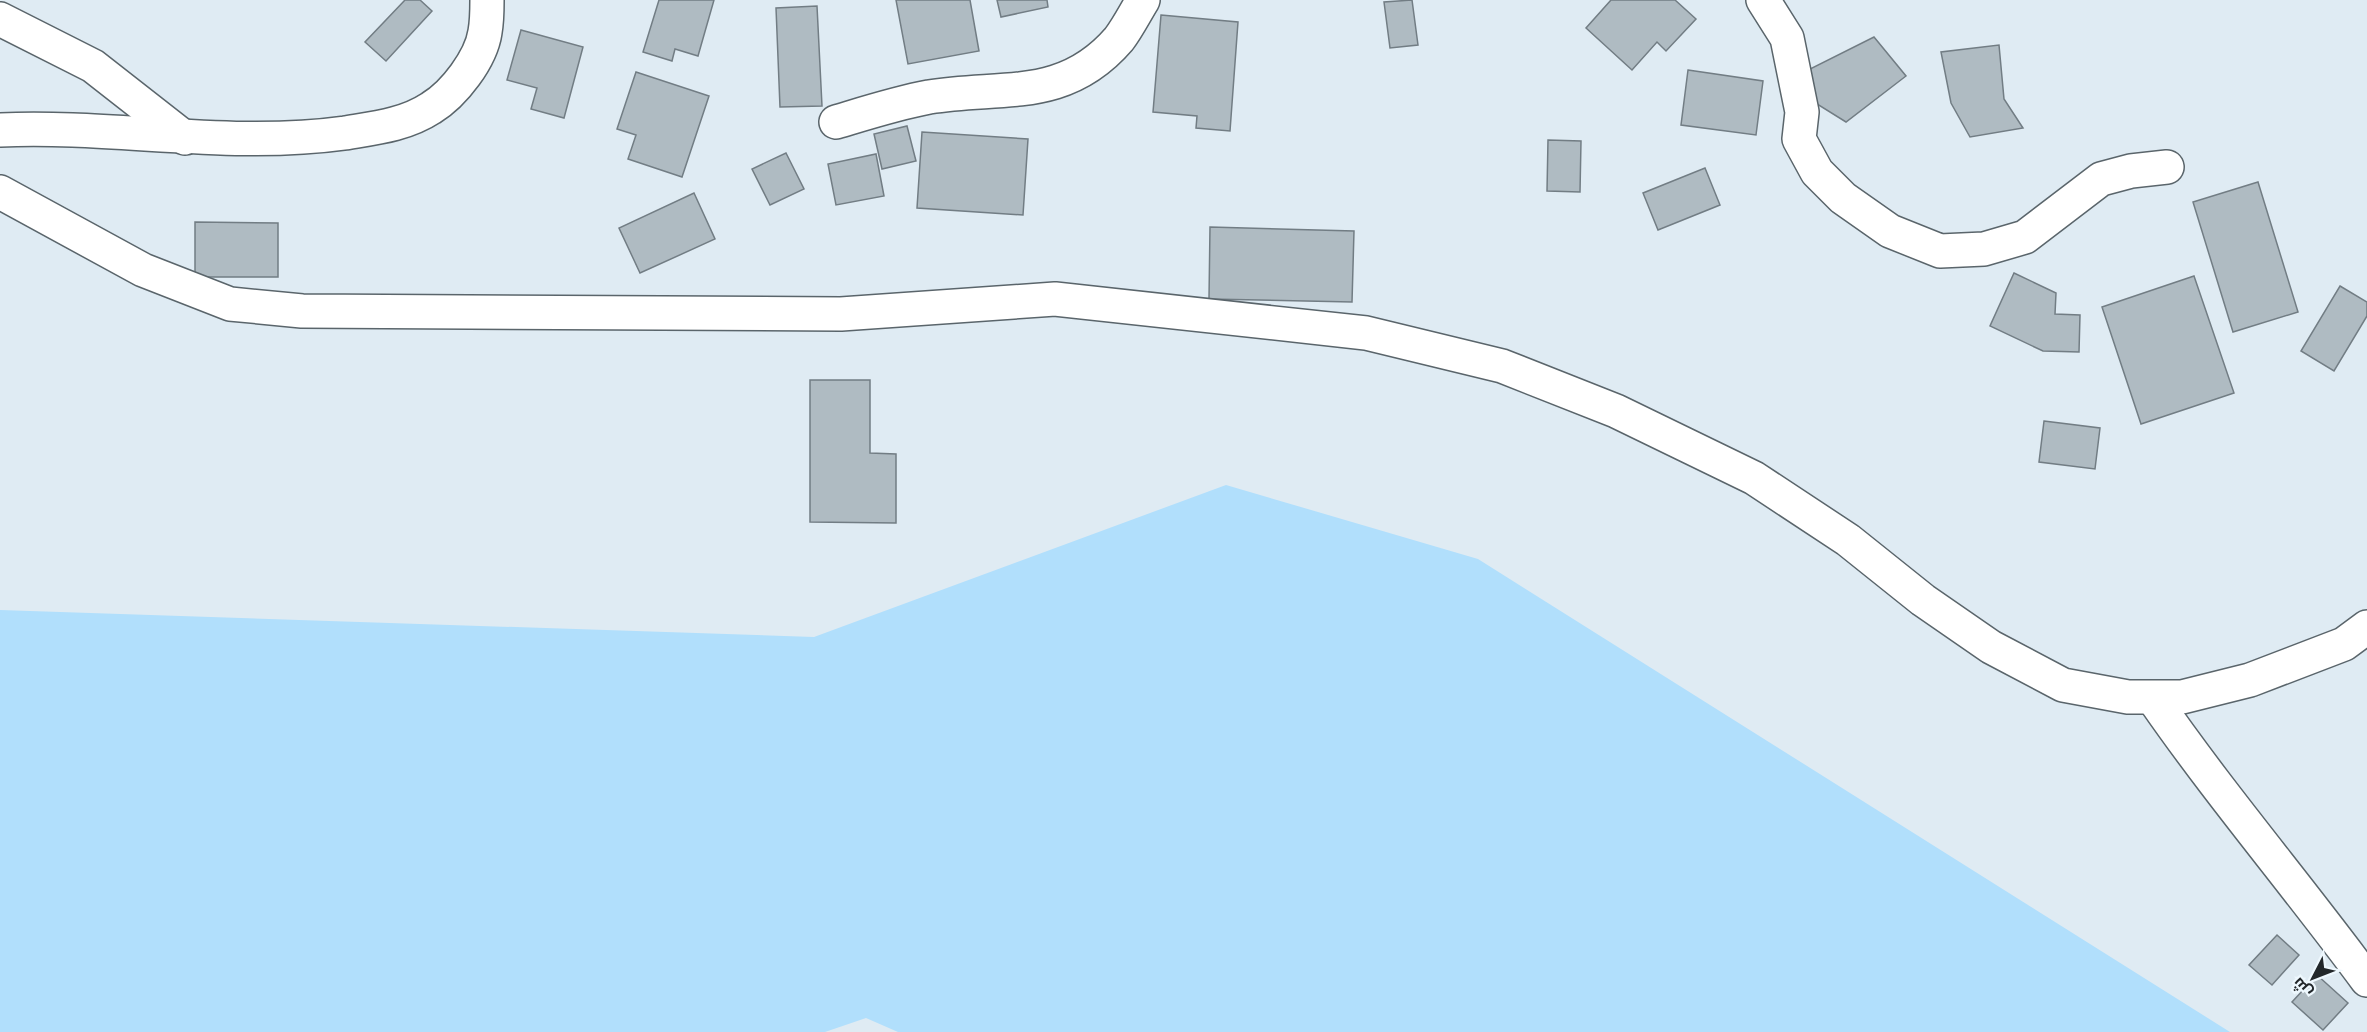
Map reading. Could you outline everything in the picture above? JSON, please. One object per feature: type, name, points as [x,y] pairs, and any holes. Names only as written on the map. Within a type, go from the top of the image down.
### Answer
[{"type":"street","points":[[0,130],[55,128],[185,138],[301,139],[392,126],[432,108],[465,77],[485,34],[487,0]]},
{"type":"street","points":[[836,122],[929,97],[1025,90],[1057,83],[1080,73],[1100,58],[1120,37],[1143,0]]},
{"type":"street","points":[[1764,0],[1787,38],[1802,112],[1799,140],[1817,172],[1843,198],[1890,231],[1940,251],[1984,249],[2025,237],[2101,179],[2131,171],[2168,167]]},
{"type":"street","points":[[0,19],[93,66],[185,138]]},
{"type":"street","points":[[0,192],[143,270],[230,304],[302,311],[840,314],[1055,299],[1366,333],[1502,366],[1616,411],[1754,478],[1848,540],[1923,600],[1991,647],[2063,685],[2128,696],[2182,697],[2250,680],[2344,644],[2367,627]]},
{"type":"street","points":[[2153,698],[2196,761],[2300,889],[2367,980]]},
{"type":"shaded area","points":[[1226,485],[1478,559],[2230,1032],[898,1032],[866,1018],[825,1032],[0,1032],[0,610],[814,637]]},
{"type":"building","points":[[405,0],[420,0],[432,11],[386,61],[365,42]]},
{"type":"building","points":[[659,0],[714,0],[698,56],[675,49],[672,61],[643,52]]},
{"type":"building","points":[[896,0],[970,0],[979,51],[908,64]]},
{"type":"building","points":[[997,0],[1047,0],[1048,7],[1001,17]]},
{"type":"building","points":[[1412,0],[1418,45],[1390,48],[1384,2]]},
{"type":"building","points":[[1611,0],[1675,0],[1696,19],[1666,51],[1657,42],[1632,70],[1586,28]]},
{"type":"building","points":[[817,6],[822,106],[780,107],[776,8]]},
{"type":"building","points":[[1161,15],[1238,22],[1230,131],[1196,128],[1197,116],[1153,112]]},
{"type":"building","points":[[521,30],[583,47],[564,118],[531,109],[537,88],[507,80]]},
{"type":"building","points":[[1874,37],[1906,76],[1846,122],[1817,104],[1802,73]]},
{"type":"building","points":[[1999,45],[2004,99],[2023,128],[1970,137],[1951,103],[1941,52]]},
{"type":"building","points":[[1688,70],[1763,81],[1756,135],[1681,125]]},
{"type":"building","points":[[636,72],[709,96],[682,177],[628,159],[636,135],[617,129]]},
{"type":"building","points":[[907,126],[916,161],[882,169],[874,134]]},
{"type":"building","points":[[922,132],[1028,139],[1023,215],[917,208]]},
{"type":"building","points":[[1548,140],[1581,141],[1580,192],[1547,191]]},
{"type":"building","points":[[786,153],[804,189],[770,205],[752,169]]},
{"type":"building","points":[[876,154],[884,196],[836,205],[828,164]]},
{"type":"building","points":[[1705,168],[1720,205],[1658,230],[1643,193]]},
{"type":"building","points":[[2258,182],[2298,312],[2233,332],[2193,202]]},
{"type":"building","points":[[694,193],[715,239],[640,273],[619,228]]},
{"type":"building","points":[[195,222],[278,223],[278,277],[195,277]]},
{"type":"building","points":[[1210,227],[1354,231],[1352,302],[1209,299]]},
{"type":"building","points":[[2014,273],[2056,293],[2055,314],[2080,315],[2079,352],[2043,351],[1990,326]]},
{"type":"building","points":[[2194,276],[2234,393],[2141,424],[2102,307]]},
{"type":"building","points":[[2340,286],[2367,302],[2367,316],[2334,371],[2301,351]]},
{"type":"building","points":[[810,380],[870,380],[870,453],[896,454],[896,523],[810,522]]},
{"type":"building","points":[[2044,421],[2100,428],[2095,469],[2039,462]]},
{"type":"building","points":[[2277,935],[2299,955],[2272,985],[2249,965]]},
{"type":"building","points":[[2317,975],[2348,1003],[2323,1030],[2292,1002]]}]
